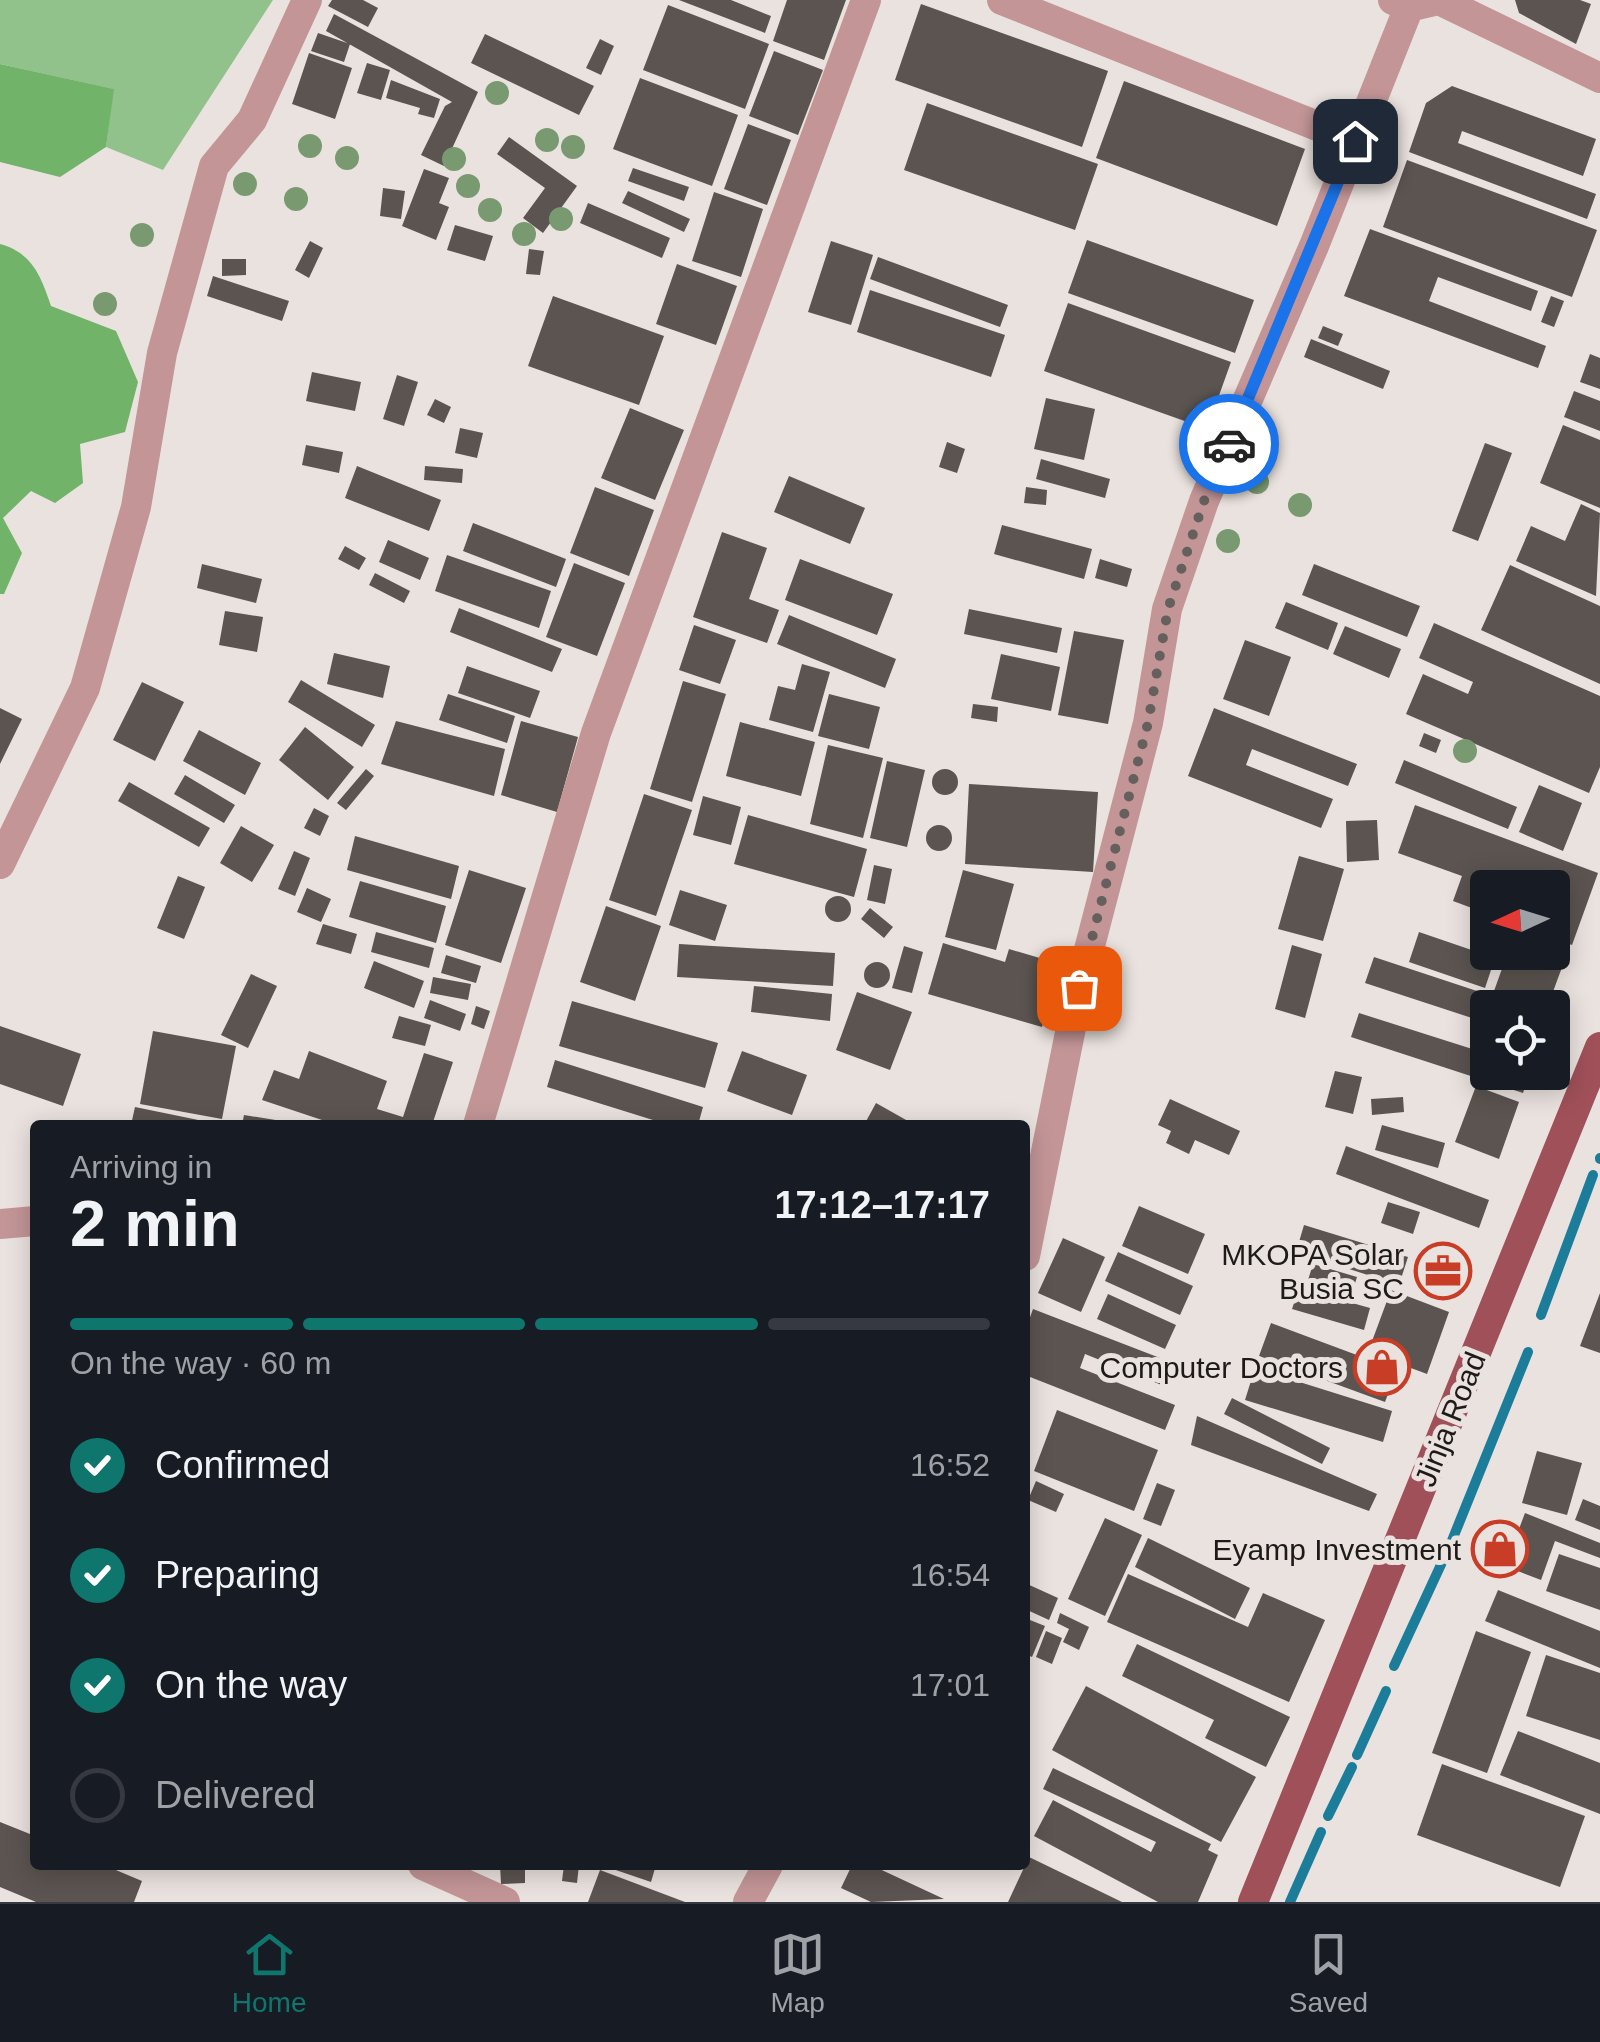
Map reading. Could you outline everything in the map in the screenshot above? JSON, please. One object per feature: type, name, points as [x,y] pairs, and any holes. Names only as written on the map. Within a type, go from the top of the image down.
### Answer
[{"type":"main road","name":"Jinja Road","points":[[1253,1902],[1600,1047]]},
{"type":"street","points":[[0,864],[86,688],[136,507],[162,353],[214,166],[252,120],[306,0]]},
{"type":"street","points":[[480,1120],[596,733],[866,0]]},
{"type":"street","points":[[1002,0],[1355,141]]},
{"type":"street","points":[[1030,1231],[1079,988],[1148,723],[1168,609],[1204,501],[1355,141],[1401,4],[1439,0],[1600,78]]},
{"type":"street","points":[[0,1224],[30,1221]]},
{"type":"street","points":[[434,1870],[506,1902]]},
{"type":"street","points":[[748,1902],[765,1870]]},
{"type":"green space","points":[[0,0],[273,0],[163,170],[106,147],[113,89],[0,64]]},
{"type":"green space","points":[[0,64],[114,89],[106,147],[60,177],[0,162]]},
{"type":"green space","points":[[0,244],[28,260],[51,306],[116,331],[138,382],[125,432],[80,444],[83,483],[55,503],[31,491],[3,518],[22,553],[4,594],[0,594]]},
{"type":"building","points":[[332,0],[363,0],[378,8],[368,27],[328,6]]},
{"type":"building","points":[[679,0],[731,0],[771,16],[765,33]]},
{"type":"building","points":[[787,0],[846,0],[824,60],[773,41]]},
{"type":"building","points":[[1515,0],[1580,0],[1591,4],[1576,44],[1519,13]]},
{"type":"building","points":[[921,4],[1108,71],[1082,147],[895,80]]},
{"type":"building","points":[[668,5],[769,44],[745,109],[643,70]]},
{"type":"building","points":[[334,14],[478,92],[444,166],[421,155],[445,106],[452,102],[326,31]]},
{"type":"building","points":[[318,33],[350,44],[344,62],[311,51]]},
{"type":"building","points":[[485,34],[594,86],[579,115],[471,63]]},
{"type":"building","points":[[600,39],[614,46],[601,75],[586,68]]},
{"type":"building","points":[[774,51],[823,70],[798,135],[749,116]]},
{"type":"building","points":[[309,53],[352,68],[335,119],[292,104]]},
{"type":"building","points":[[367,63],[390,70],[381,100],[357,93]]},
{"type":"building","points":[[640,78],[738,115],[712,186],[613,149]]},
{"type":"building","points":[[391,80],[440,99],[434,118],[418,114],[420,108],[386,98]]},
{"type":"building","points":[[1124,81],[1305,149],[1277,226],[1096,158]]},
{"type":"building","points":[[1452,86],[1596,139],[1583,176],[1462,131],[1458,143],[1596,194],[1587,219],[1409,152],[1426,103]]},
{"type":"building","points":[[927,103],[1098,164],[1075,230],[904,170]]},
{"type":"building","points":[[748,124],[791,140],[767,205],[724,189]]},
{"type":"building","points":[[509,137],[577,186],[543,233],[523,218],[545,188],[497,154]]},
{"type":"building","points":[[1407,160],[1597,230],[1572,297],[1383,227]]},
{"type":"building","points":[[633,168],[689,187],[684,201],[628,181]]},
{"type":"building","points":[[424,169],[449,178],[439,203],[449,207],[436,240],[402,226]]},
{"type":"building","points":[[383,188],[405,191],[401,219],[380,216]]},
{"type":"building","points":[[628,191],[690,219],[684,232],[622,203]]},
{"type":"building","points":[[714,192],[763,209],[741,277],[692,261]]},
{"type":"building","points":[[588,203],[670,238],[662,258],[580,223]]},
{"type":"building","points":[[455,225],[493,236],[485,261],[447,250]]},
{"type":"building","points":[[1370,229],[1538,291],[1531,311],[1438,277],[1429,301],[1546,346],[1538,368],[1344,296]]},
{"type":"building","points":[[1087,240],[1254,300],[1235,353],[1068,293]]},
{"type":"building","points":[[310,241],[323,248],[309,278],[295,270]]},
{"type":"building","points":[[831,241],[873,255],[851,325],[808,312]]},
{"type":"building","points":[[529,249],[544,251],[540,275],[526,274]]},
{"type":"building","points":[[878,257],[1008,305],[1000,327],[870,279]]},
{"type":"building","points":[[222,259],[246,259],[246,275],[222,276]]},
{"type":"building","points":[[677,264],[737,286],[716,345],[656,324]]},
{"type":"building","points":[[213,276],[289,301],[282,321],[207,296]]},
{"type":"building","points":[[870,290],[1005,335],[991,377],[857,332]]},
{"type":"building","points":[[553,296],[664,336],[639,405],[528,366]]},
{"type":"building","points":[[1551,296],[1564,301],[1554,327],[1541,322]]},
{"type":"building","points":[[1068,303],[1231,362],[1207,429],[1044,371]]},
{"type":"building","points":[[1323,326],[1343,334],[1338,346],[1318,338]]},
{"type":"building","points":[[1311,339],[1390,371],[1383,389],[1304,357]]},
{"type":"building","points":[[1590,354],[1600,358],[1600,389],[1580,382]]},
{"type":"building","points":[[312,372],[361,382],[355,411],[306,401]]},
{"type":"building","points":[[397,375],[418,382],[404,426],[383,419]]},
{"type":"building","points":[[1574,391],[1600,401],[1600,431],[1564,417]]},
{"type":"building","points":[[1046,398],[1095,409],[1084,460],[1034,449]]},
{"type":"building","points":[[435,399],[451,407],[444,423],[427,415]]},
{"type":"building","points":[[630,408],[684,430],[655,500],[601,478]]},
{"type":"building","points":[[1563,425],[1600,440],[1600,508],[1540,483]]},
{"type":"building","points":[[460,428],[483,433],[477,458],[455,453]]},
{"type":"building","points":[[947,442],[965,449],[957,473],[939,467]]},
{"type":"building","points":[[1485,443],[1512,453],[1478,541],[1452,531]]},
{"type":"building","points":[[306,445],[343,452],[339,473],[302,465]]},
{"type":"building","points":[[1041,459],[1110,479],[1105,498],[1036,479]]},
{"type":"building","points":[[357,466],[441,500],[429,531],[345,498]]},
{"type":"building","points":[[425,466],[463,469],[462,483],[424,480]]},
{"type":"building","points":[[789,476],[865,508],[850,544],[774,512]]},
{"type":"building","points":[[595,487],[654,510],[629,576],[570,553]]},
{"type":"building","points":[[1026,487],[1047,490],[1046,505],[1024,503]]},
{"type":"building","points":[[1581,504],[1600,513],[1596,596],[1516,561],[1531,526],[1565,541]]},
{"type":"building","points":[[473,523],[566,559],[556,587],[463,551]]},
{"type":"building","points":[[1002,525],[1092,549],[1084,579],[994,554]]},
{"type":"building","points":[[722,532],[767,548],[749,599],[779,610],[767,643],[693,617]]},
{"type":"building","points":[[388,540],[429,558],[420,580],[379,562]]},
{"type":"building","points":[[345,546],[366,558],[359,570],[338,559]]},
{"type":"building","points":[[447,555],[551,591],[539,628],[435,591]]},
{"type":"building","points":[[800,559],[893,594],[877,635],[785,600]]},
{"type":"building","points":[[1100,559],[1132,569],[1127,587],[1095,578]]},
{"type":"building","points":[[574,563],[625,583],[597,656],[546,637]]},
{"type":"building","points":[[202,564],[262,579],[256,603],[197,588]]},
{"type":"building","points":[[1314,564],[1420,606],[1407,637],[1302,595]]},
{"type":"building","points":[[1510,565],[1600,606],[1600,684],[1481,630]]},
{"type":"building","points":[[375,573],[410,591],[404,603],[369,585]]},
{"type":"building","points":[[1286,602],[1338,623],[1328,650],[1275,628]]},
{"type":"building","points":[[459,608],[562,649],[552,672],[450,632]]},
{"type":"building","points":[[969,609],[1062,628],[1057,653],[964,634]]},
{"type":"building","points":[[225,611],[263,617],[257,652],[219,645]]},
{"type":"building","points":[[789,615],[896,659],[885,688],[777,644]]},
{"type":"building","points":[[1434,623],[1600,696],[1600,767],[1589,793],[1406,714],[1423,674],[1468,694],[1473,682],[1419,658]]},
{"type":"building","points":[[694,625],[736,640],[720,684],[679,670]]},
{"type":"building","points":[[1345,626],[1401,649],[1389,678],[1333,654]]},
{"type":"building","points":[[1074,631],[1124,640],[1108,724],[1058,715]]},
{"type":"building","points":[[1245,640],[1291,657],[1269,716],[1223,699]]},
{"type":"building","points":[[334,653],[390,666],[383,698],[327,684]]},
{"type":"building","points":[[1001,654],[1060,667],[1051,711],[991,699]]},
{"type":"building","points":[[802,664],[830,672],[813,732],[769,720],[778,686],[795,690]]},
{"type":"building","points":[[467,666],[540,691],[530,718],[458,693]]},
{"type":"building","points":[[301,680],[375,725],[362,747],[288,702]]},
{"type":"building","points":[[683,681],[726,694],[692,802],[650,789]]},
{"type":"building","points":[[142,682],[184,702],[155,761],[113,740]]},
{"type":"building","points":[[448,694],[515,716],[507,743],[439,720]]},
{"type":"building","points":[[829,694],[880,707],[869,749],[818,736]]},
{"type":"building","points":[[973,704],[998,707],[997,722],[971,718]]},
{"type":"building","points":[[0,708],[22,719],[0,764]]},
{"type":"building","points":[[1214,708],[1357,764],[1348,786],[1252,749],[1246,765],[1333,799],[1321,828],[1188,776]]},
{"type":"building","points":[[396,721],[505,749],[494,796],[381,764]]},
{"type":"building","points":[[521,721],[578,737],[557,812],[501,795]]},
{"type":"building","points":[[740,722],[815,742],[801,796],[726,776]]},
{"type":"building","points":[[305,727],[354,767],[328,800],[279,760]]},
{"type":"building","points":[[199,730],[261,763],[245,795],[183,761]]},
{"type":"building","points":[[1424,733],[1441,740],[1436,753],[1419,746]]},
{"type":"building","points":[[828,745],[883,758],[863,838],[810,824]]},
{"type":"building","points":[[1404,760],[1517,807],[1508,829],[1395,783]]},
{"type":"building","points":[[887,761],[925,770],[907,847],[870,838]]},
{"type":"building","points":[[366,769],[374,776],[346,810],[337,803]]},
{"type":"building","points":[[945,769],[954,773],[958,782],[954,791],[945,795],[936,791],[932,782],[936,773]]},
{"type":"building","points":[[185,775],[235,805],[224,823],[174,794]]},
{"type":"building","points":[[129,782],[210,828],[199,847],[118,801]]},
{"type":"building","points":[[969,784],[1098,792],[1093,872],[965,864]]},
{"type":"building","points":[[1539,785],[1582,803],[1563,851],[1519,832]]},
{"type":"building","points":[[644,794],[692,810],[656,916],[609,900]]},
{"type":"building","points":[[703,796],[741,807],[731,845],[693,835]]},
{"type":"building","points":[[1415,805],[1598,873],[1572,945],[1570,870],[1470,870],[1470,907],[1453,901],[1462,876],[1398,853]]},
{"type":"building","points":[[314,808],[329,816],[320,836],[304,828]]},
{"type":"building","points":[[748,815],[867,849],[854,897],[734,864]]},
{"type":"building","points":[[1377,820],[1379,860],[1347,862],[1346,821]]},
{"type":"building","points":[[939,825],[948,829],[952,838],[948,847],[939,851],[930,847],[926,838],[930,829]]},
{"type":"building","points":[[241,826],[274,845],[252,882],[220,863]]},
{"type":"building","points":[[355,836],[459,866],[451,899],[347,870]]},
{"type":"building","points":[[294,851],[310,858],[295,896],[278,889]]},
{"type":"building","points":[[1299,856],[1344,869],[1323,941],[1278,929]]},
{"type":"building","points":[[874,865],[892,869],[885,904],[867,900]]},
{"type":"building","points":[[469,870],[526,888],[501,963],[445,945]]},
{"type":"building","points":[[963,870],[1014,884],[996,950],[945,937]]},
{"type":"building","points":[[178,876],[205,887],[184,939],[157,928]]},
{"type":"building","points":[[360,881],[446,906],[436,943],[349,917]]},
{"type":"building","points":[[307,888],[331,899],[321,922],[297,912]]},
{"type":"building","points":[[680,890],[727,905],[715,941],[669,925]]},
{"type":"building","points":[[838,896],[847,900],[851,909],[847,918],[838,922],[829,918],[825,909],[829,900]]},
{"type":"building","points":[[606,906],[661,926],[635,1001],[580,982]]},
{"type":"building","points":[[870,908],[893,927],[884,938],[861,919]]},
{"type":"building","points":[[323,924],[357,934],[351,954],[316,944]]},
{"type":"building","points":[[376,932],[434,948],[429,968],[371,952]]},
{"type":"building","points":[[1419,932],[1470,949],[1470,970],[1491,970],[1485,988],[1409,962]]},
{"type":"building","points":[[943,943],[1005,962],[1009,949],[1060,964],[1042,1027],[928,994]]},
{"type":"building","points":[[679,944],[835,953],[833,986],[677,977]]},
{"type":"building","points":[[1292,945],[1322,954],[1305,1018],[1275,1009]]},
{"type":"building","points":[[904,946],[923,952],[912,993],[892,988]]},
{"type":"building","points":[[446,955],[481,966],[476,983],[441,973]]},
{"type":"building","points":[[1374,957],[1474,990],[1470,990],[1470,1017],[1365,983]]},
{"type":"building","points":[[374,961],[424,981],[414,1008],[364,988]]},
{"type":"building","points":[[877,962],[886,966],[890,975],[886,984],[877,988],[868,984],[864,975],[868,966]]},
{"type":"building","points":[[1502,970],[1561,970],[1554,990],[1494,990]]},
{"type":"building","points":[[251,974],[277,986],[248,1048],[221,1035]]},
{"type":"building","points":[[433,977],[471,984],[468,1000],[430,993]]},
{"type":"building","points":[[754,986],[832,994],[830,1021],[751,1012]]},
{"type":"building","points":[[857,992],[912,1012],[890,1070],[836,1050]]},
{"type":"building","points":[[430,1000],[466,1014],[460,1031],[424,1018]]},
{"type":"building","points":[[572,1001],[718,1043],[705,1088],[559,1046]]},
{"type":"building","points":[[476,1006],[490,1011],[484,1029],[471,1024]]},
{"type":"building","points":[[1359,1013],[1470,1048],[1470,1076],[1351,1037]]},
{"type":"building","points":[[399,1016],[431,1025],[425,1046],[392,1038]]},
{"type":"building","points":[[0,1026],[81,1054],[63,1106],[0,1084]]},
{"type":"building","points":[[153,1031],[236,1046],[222,1119],[140,1104]]},
{"type":"building","points":[[309,1051],[387,1081],[377,1109],[403,1117],[424,1053],[453,1062],[434,1120],[322,1120],[262,1100],[274,1070],[299,1079]]},
{"type":"building","points":[[742,1051],[807,1075],[792,1115],[727,1091]]},
{"type":"building","points":[[555,1060],[703,1107],[699,1120],[653,1120],[547,1087]]},
{"type":"building","points":[[1335,1071],[1362,1077],[1353,1114],[1325,1107]]},
{"type":"building","points":[[1474,1090],[1487,1090],[1519,1102],[1499,1159],[1455,1142]]},
{"type":"building","points":[[1403,1097],[1404,1112],[1372,1115],[1371,1099]]},
{"type":"building","points":[[1170,1099],[1240,1131],[1229,1155],[1195,1140],[1189,1154],[1166,1143],[1171,1131],[1158,1125]]},
{"type":"building","points":[[876,1103],[906,1120],[867,1120]]},
{"type":"building","points":[[135,1107],[198,1120],[132,1120]]},
{"type":"building","points":[[244,1115],[275,1120],[243,1120]]},
{"type":"building","points":[[1382,1125],[1445,1143],[1438,1168],[1375,1150]]},
{"type":"building","points":[[1346,1146],[1489,1200],[1479,1228],[1336,1174]]},
{"type":"building","points":[[1388,1202],[1420,1212],[1413,1234],[1381,1223]]},
{"type":"building","points":[[1139,1206],[1205,1234],[1188,1274],[1122,1246]]},
{"type":"building","points":[[1304,1225],[1408,1257],[1399,1285],[1296,1252]]},
{"type":"building","points":[[1063,1238],[1105,1257],[1081,1312],[1038,1293]]},
{"type":"building","points":[[1118,1252],[1193,1286],[1180,1315],[1105,1281]]},
{"type":"building","points":[[1313,1264],[1357,1277],[1352,1293],[1308,1280]]},
{"type":"building","points":[[1299,1288],[1370,1308],[1364,1330],[1292,1309]]},
{"type":"building","points":[[1391,1290],[1449,1312],[1427,1374],[1368,1352]]},
{"type":"building","points":[[1600,1293],[1600,1353],[1580,1346]]},
{"type":"building","points":[[1108,1294],[1176,1325],[1165,1349],[1097,1319]]},
{"type":"building","points":[[1033,1309],[1173,1363],[1164,1386],[1085,1354],[1080,1368],[1175,1405],[1165,1430],[1030,1377]]},
{"type":"building","points":[[1271,1323],[1397,1370],[1385,1402],[1259,1356]]},
{"type":"building","points":[[1255,1368],[1392,1411],[1383,1442],[1245,1400]]},
{"type":"building","points":[[1232,1398],[1330,1448],[1322,1464],[1224,1414]]},
{"type":"building","points":[[1057,1410],[1158,1450],[1134,1511],[1034,1471]]},
{"type":"building","points":[[1197,1416],[1377,1494],[1369,1511],[1191,1445]]},
{"type":"building","points":[[1537,1451],[1582,1463],[1567,1515],[1522,1503]]},
{"type":"building","points":[[1036,1481],[1064,1494],[1056,1512],[1030,1501]]},
{"type":"building","points":[[1157,1483],[1175,1490],[1161,1526],[1143,1519]]},
{"type":"building","points":[[1583,1499],[1600,1506],[1600,1530],[1575,1520]]},
{"type":"building","points":[[1525,1513],[1600,1543],[1600,1558],[1555,1541],[1541,1580],[1505,1566]]},
{"type":"building","points":[[1105,1518],[1142,1535],[1105,1616],[1068,1599]]},
{"type":"building","points":[[1148,1538],[1250,1588],[1235,1619],[1135,1567]]},
{"type":"building","points":[[1559,1554],[1600,1568],[1600,1610],[1546,1591]]},
{"type":"building","points":[[1128,1574],[1248,1627],[1263,1593],[1325,1620],[1289,1702],[1107,1622]]},
{"type":"building","points":[[1030,1585],[1058,1598],[1049,1620],[1030,1611]]},
{"type":"building","points":[[1498,1590],[1600,1631],[1600,1668],[1485,1621]]},
{"type":"building","points":[[1060,1613],[1089,1627],[1079,1650],[1063,1642],[1069,1629],[1057,1623]]},
{"type":"building","points":[[1030,1620],[1045,1626],[1030,1656]]},
{"type":"building","points":[[1046,1631],[1062,1638],[1052,1664],[1036,1657]]},
{"type":"building","points":[[1476,1631],[1531,1652],[1487,1773],[1432,1753]]},
{"type":"building","points":[[1137,1644],[1290,1717],[1266,1767],[1205,1738],[1214,1720],[1122,1676]]},
{"type":"building","points":[[1546,1655],[1600,1673],[1600,1740],[1526,1716]]},
{"type":"building","points":[[1086,1686],[1256,1777],[1221,1842],[1052,1750]]},
{"type":"building","points":[[1518,1731],[1600,1763],[1600,1814],[1500,1775]]},
{"type":"building","points":[[1442,1764],[1585,1816],[1560,1887],[1417,1835]]},
{"type":"building","points":[[1053,1768],[1211,1844],[1208,1850],[1218,1855],[1198,1902],[1158,1902],[1034,1836],[1053,1800],[1151,1852],[1156,1842],[1043,1789]]},
{"type":"building","points":[[0,1822],[30,1834],[30,1870],[116,1870],[142,1881],[134,1902],[36,1902],[0,1887]]},
{"type":"building","points":[[1030,1857],[1122,1902],[1008,1902],[1023,1870],[1030,1870]]},
{"type":"building","points":[[500,1870],[525,1870],[525,1883],[501,1884]]},
{"type":"building","points":[[563,1870],[578,1870],[577,1883],[562,1881]]},
{"type":"building","points":[[600,1870],[685,1902],[588,1902]]},
{"type":"building","points":[[616,1870],[655,1870],[651,1882]]},
{"type":"building","points":[[850,1870],[882,1870],[944,1899],[871,1902],[841,1888]]},
{"type":"waterway","points":[[1541,1315],[1593,1175]]},
{"type":"waterway","points":[[1394,1666],[1451,1543],[1528,1352]]},
{"type":"waterway","points":[[1357,1755],[1386,1691]]},
{"type":"waterway","points":[[1328,1816],[1352,1767]]},
{"type":"waterway","points":[[1290,1902],[1321,1832]]},
{"type":"way so far","points":[[1079,988],[1148,723],[1168,609],[1204,501],[1229,444]]},
{"type":"place","name":"MKOPA Solar Busia SC","points":[[1443,1271]]},
{"type":"place","name":"Computer Doctors","points":[[1382,1367]]},
{"type":"place","name":"Eyamp Investment","points":[[1500,1549]]},
{"type":"route","points":[[1229,444],[1355,141]]}]
